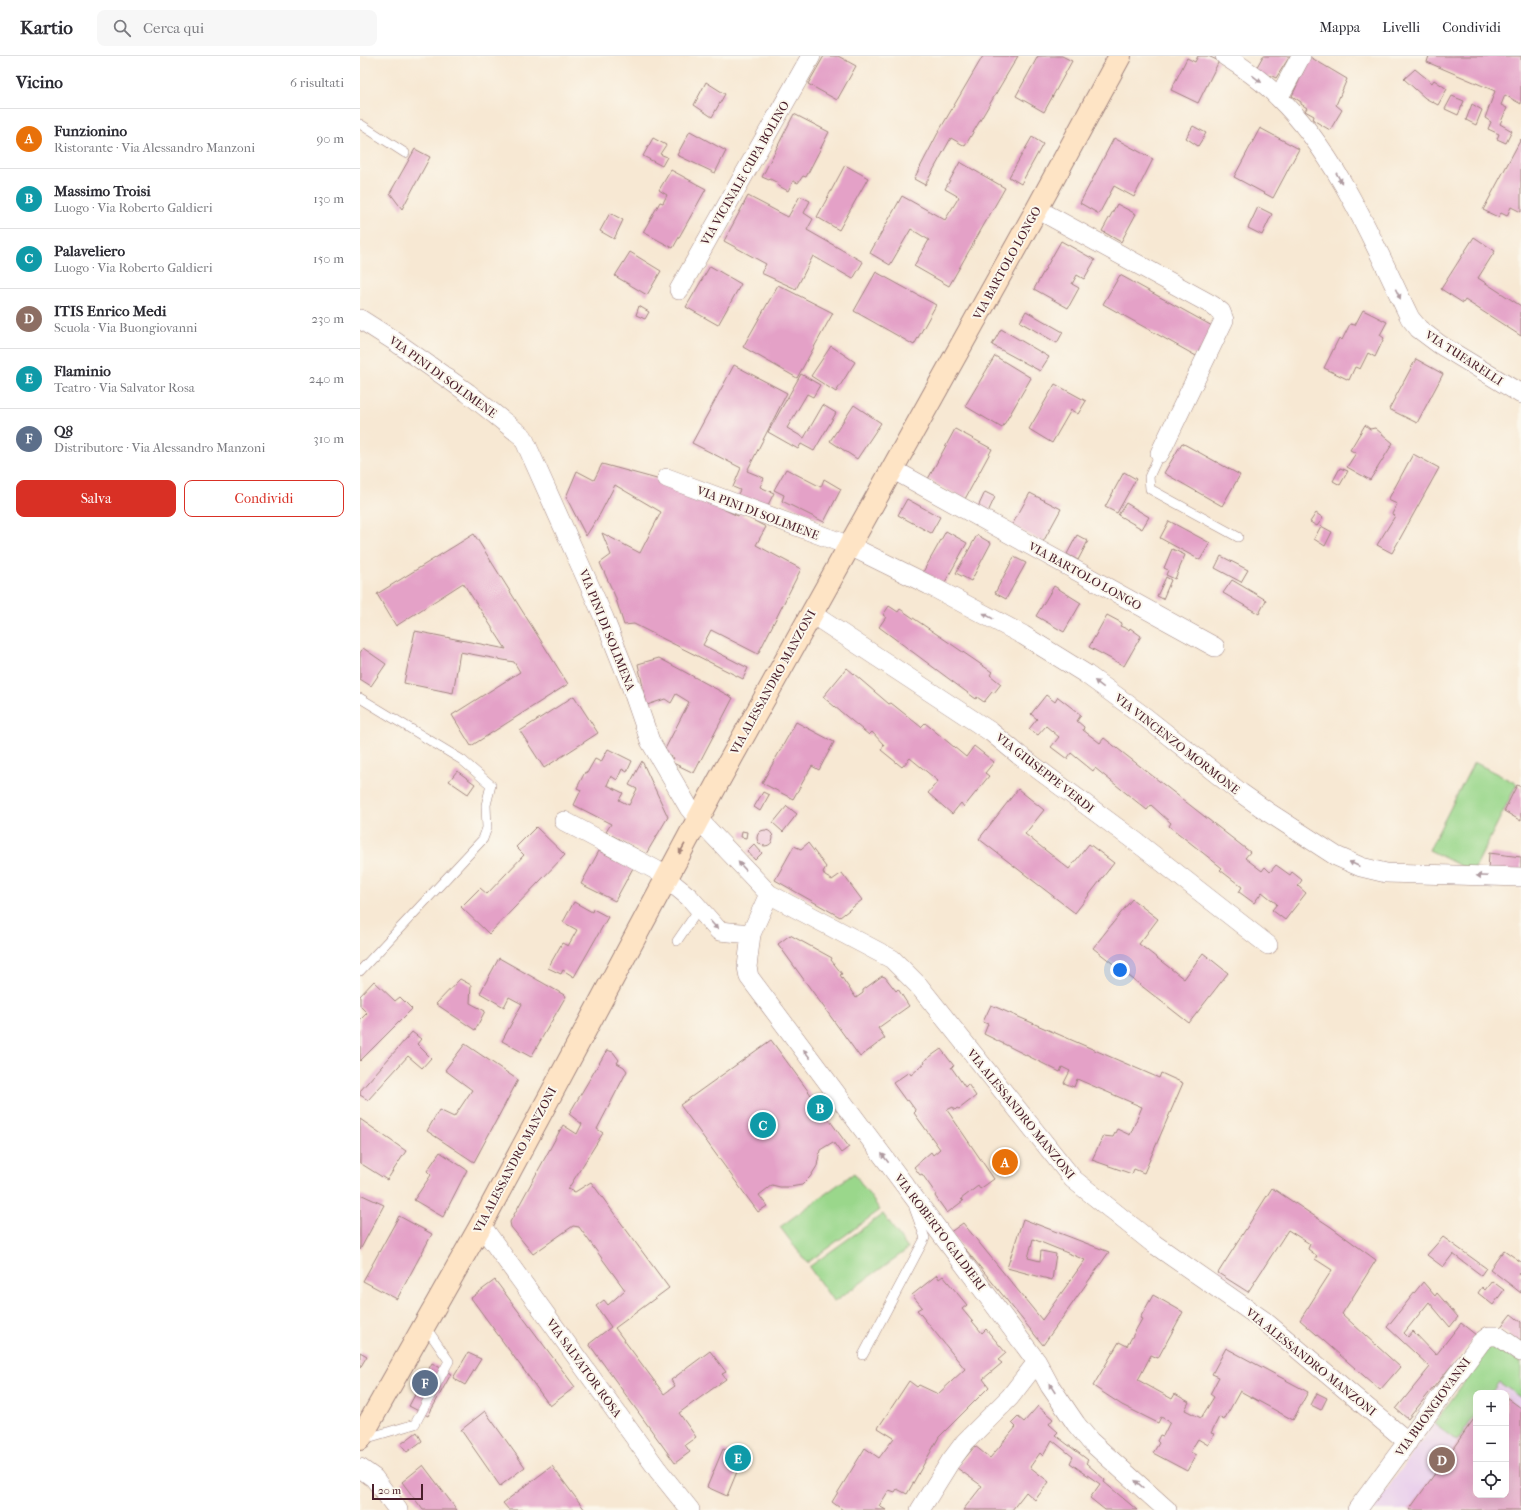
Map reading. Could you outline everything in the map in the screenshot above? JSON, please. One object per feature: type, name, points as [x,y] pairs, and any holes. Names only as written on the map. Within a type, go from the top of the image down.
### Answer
[{"type":"street","name":"VIA VICINALE CUPA BOLINO","points":[[679,290],[812,56]]},
{"type":"street","name":"VIA BARTOLO LONGO","points":[[850,546],[1120,56]]},
{"type":"street","points":[[1225,56],[1246,70],[1279,97],[1301,56]]},
{"type":"street","name":"VIA TUFARELLI","points":[[1279,97],[1304,126],[1331,163],[1364,224],[1410,318],[1419,329],[1439,344],[1521,394]]},
{"type":"street","points":[[1037,208],[1212,305],[1221,312],[1224,320],[1160,453]]},
{"type":"street","name":"VIA PINI DI SOLIMENE","points":[[360,319],[468,392],[523,437]]},
{"type":"street","name":"VIA PINI DI SOLIMENA","points":[[523,437],[604,618],[631,686],[650,741],[689,808],[698,819]]},
{"type":"street","name":"VIA BARTOLO LONGO","points":[[892,469],[1215,647]]},
{"type":"street","name":"VIA PINI DI SOLIMENE","points":[[667,478],[850,546]]},
{"type":"street","name":"VIA ALESSANDRO MANZONI","points":[[360,1440],[481,1224],[718,782],[850,546]]},
{"type":"street","name":"VIA VINCENZO MORMONE","points":[[850,546],[976,609],[1023,635],[1086,674],[1145,717],[1241,793],[1336,856],[1361,867],[1386,873],[1521,877]]},
{"type":"street","name":"VIA GIUSEPPE VERDI","points":[[812,614],[991,732],[1019,755],[1143,847],[1268,945]]},
{"type":"street","name":"VIA ALESSANDRO MANZONI","points":[[698,819],[769,894],[892,959],[919,986],[1073,1179],[1154,1244],[1263,1320],[1408,1442]]},
{"type":"street","points":[[564,821],[656,870],[689,897],[719,931],[751,934],[769,894]]},
{"type":"street","name":"VIA ROBERTO GALDIERI","points":[[751,934],[747,967],[749,977],[1037,1362],[1050,1386],[1076,1424],[1090,1440],[1167,1510]]},
{"type":"street","name":"VIA SALVATOR ROSA","points":[[481,1224],[658,1470],[690,1510]]},
{"type":"street","name":"VIA BUONGIOVANNI","points":[[1357,1510],[1481,1342],[1489,1336],[1498,1336],[1521,1352]]},
{"type":"street","points":[[920,1510],[950,1462],[965,1442],[1010,1397],[1037,1362]]},
{"type":"street","points":[[360,1468],[374,1478],[398,1510]]},
{"type":"lane","points":[[360,124],[405,153]]},
{"type":"lane","points":[[1160,453],[1149,478],[1150,489],[1238,536]]},
{"type":"lane","points":[[360,698],[462,760],[491,785],[486,805],[487,828],[483,839],[360,971]]},
{"type":"lane","points":[[677,942],[699,909]]},
{"type":"lane","points":[[863,1355],[925,1238],[904,1184]]},
{"type":"lane","points":[[360,1440],[415,1424],[449,1361],[424,1325]]},
{"type":"shaded area","points":[[1490,1346],[1521,1362],[1521,1510],[1372,1510]]},
{"type":"green space","points":[[1474,762],[1517,784],[1473,872],[1429,850]]},
{"type":"green space","points":[[854,1173],[880,1210],[807,1263],[780,1227]]},
{"type":"green space","points":[[883,1214],[908,1249],[834,1302],[809,1267]]},
{"type":"green space","points":[[1490,1346],[1521,1362],[1521,1398],[1499,1382],[1493,1390],[1473,1390],[1473,1418],[1457,1441],[1434,1424]]},
{"type":"building","points":[[824,56],[838,56],[856,66],[837,100],[808,84]]},
{"type":"building","points":[[983,56],[1018,56],[965,146],[951,138],[925,185],[914,179],[939,131]]},
{"type":"building","points":[[1038,56],[1062,56],[1072,61],[1044,112],[1016,96]]},
{"type":"building","points":[[1198,56],[1208,56],[1219,61],[1198,103],[1171,90],[1187,58],[1195,62]]},
{"type":"building","points":[[1263,56],[1290,56],[1276,78],[1270,75],[1267,80],[1254,72]]},
{"type":"building","points":[[1429,56],[1521,56],[1521,104],[1505,95],[1501,105],[1507,108],[1500,124],[1512,131],[1506,143],[1497,139],[1499,134],[1488,129],[1491,122],[1485,118],[1495,91],[1427,62]]},
{"type":"building","points":[[1310,57],[1347,79],[1336,105],[1342,110],[1330,130],[1313,120],[1314,116],[1305,111],[1307,108],[1292,96]]},
{"type":"building","points":[[1415,69],[1432,83],[1434,80],[1447,89],[1438,105],[1425,98],[1404,79]]},
{"type":"building","points":[[706,82],[725,94],[712,117],[694,105]]},
{"type":"building","points":[[1452,96],[1464,101],[1458,115],[1445,109]]},
{"type":"building","points":[[1472,104],[1482,110],[1476,125],[1466,120]]},
{"type":"building","points":[[794,114],[829,132],[806,177],[803,176],[798,183],[793,181],[788,191],[777,185],[778,183],[762,177]]},
{"type":"building","points":[[1193,126],[1206,133],[1198,146],[1186,138]]},
{"type":"building","points":[[1260,128],[1299,149],[1273,198],[1234,177]]},
{"type":"building","points":[[690,131],[726,151],[715,173],[677,155]]},
{"type":"building","points":[[1032,137],[1043,144],[1021,184],[1009,177]]},
{"type":"building","points":[[653,138],[666,145],[660,154],[667,157],[662,166],[643,156]]},
{"type":"building","points":[[1114,138],[1153,159],[1134,197],[1114,186],[1099,214],[1080,203]]},
{"type":"building","points":[[1521,139],[1521,212],[1511,207],[1507,216],[1501,213],[1498,217],[1483,210]]},
{"type":"building","points":[[415,149],[430,157],[402,209],[390,193]]},
{"type":"building","points":[[960,162],[1005,188],[949,286],[914,266],[929,240],[911,229],[890,265],[870,253],[902,196],[945,220],[959,197],[945,189]]},
{"type":"building","points":[[845,165],[868,178],[839,230],[817,217]]},
{"type":"building","points":[[671,170],[706,189],[673,248],[643,232],[660,202],[663,203],[667,195],[659,190]]},
{"type":"building","points":[[748,196],[788,217],[800,196],[810,201],[804,213],[813,219],[807,230],[863,262],[853,279],[813,256],[796,289],[761,273],[766,264],[724,241]]},
{"type":"building","points":[[1117,204],[1136,214],[1121,242],[1102,231]]},
{"type":"building","points":[[1258,207],[1272,214],[1262,235],[1248,228]]},
{"type":"building","points":[[610,213],[623,220],[614,239],[600,231]]},
{"type":"building","points":[[1474,237],[1495,251],[1478,278],[1521,306],[1521,336],[1465,300],[1463,303],[1441,289]]},
{"type":"building","points":[[1061,241],[1095,260],[1084,279],[1077,275],[1072,284],[1079,288],[1068,308],[1034,289]]},
{"type":"building","points":[[630,252],[661,271],[647,295],[615,276]]},
{"type":"building","points":[[710,266],[741,284],[718,325],[686,307]]},
{"type":"building","points":[[876,272],[936,305],[914,345],[854,311]]},
{"type":"building","points":[[1120,275],[1214,327],[1198,357],[1103,304]]},
{"type":"building","points":[[778,285],[833,313],[797,378],[743,347]]},
{"type":"building","points":[[639,306],[649,312],[645,319],[636,315]]},
{"type":"building","points":[[1363,310],[1387,322],[1380,335],[1384,338],[1375,357],[1368,353],[1360,369],[1355,367],[1349,380],[1324,368],[1339,338],[1342,340],[1350,324],[1355,325]]},
{"type":"building","points":[[1026,311],[1063,332],[1057,343],[1020,322]]},
{"type":"building","points":[[1001,329],[1049,357],[1040,371],[992,345]]},
{"type":"building","points":[[831,346],[855,362],[836,392],[811,376]]},
{"type":"building","points":[[995,356],[1031,378],[1002,428],[965,406]]},
{"type":"building","points":[[1416,359],[1443,374],[1417,423],[1389,409]]},
{"type":"building","points":[[734,365],[787,393],[747,471],[764,478],[760,487],[774,493],[766,509],[737,496],[740,490],[733,487],[741,468],[692,443]]},
{"type":"building","points":[[801,374],[820,385],[813,397],[807,394],[787,428],[804,438],[823,405],[836,413],[814,451],[801,444],[798,449],[768,432]]},
{"type":"building","points":[[1055,384],[1086,401],[1078,414],[1071,410],[1052,443],[1029,429]]},
{"type":"building","points":[[854,405],[881,423],[857,459],[830,441]]},
{"type":"building","points":[[1365,425],[1370,429],[1375,428],[1393,443],[1370,480],[1347,467],[1356,453],[1350,450]]},
{"type":"building","points":[[955,429],[992,449],[965,499],[928,479]]},
{"type":"building","points":[[1182,443],[1240,475],[1222,506],[1164,473]]},
{"type":"building","points":[[1413,454],[1439,468],[1392,553],[1377,545],[1395,516],[1392,514],[1397,504],[1388,500]]},
{"type":"building","points":[[602,464],[686,487],[684,491],[738,516],[739,513],[766,527],[756,545],[801,569],[758,654],[711,630],[703,645],[748,668],[743,679],[634,624],[624,625],[615,596],[600,563],[611,555],[602,533],[640,553],[661,512],[615,485],[600,514],[586,536],[566,497],[577,471],[594,480]]},
{"type":"building","points":[[1340,468],[1348,471],[1340,485],[1333,481]]},
{"type":"building","points":[[786,469],[821,487],[824,479],[841,489],[824,522],[782,501],[784,495],[774,490]]},
{"type":"building","points":[[1124,472],[1136,479],[1117,513],[1105,507]]},
{"type":"building","points":[[985,492],[995,497],[988,512],[978,507]]},
{"type":"building","points":[[1030,493],[1061,509],[1043,542],[1012,525]]},
{"type":"building","points":[[907,499],[940,517],[931,533],[898,515]]},
{"type":"building","points":[[1126,503],[1149,517],[1142,529],[1118,515]]},
{"type":"building","points":[[1316,513],[1323,518],[1317,526],[1310,522]]},
{"type":"building","points":[[1169,521],[1210,543],[1200,560],[1160,538]]},
{"type":"building","points":[[1321,526],[1332,532],[1325,546],[1314,539]]},
{"type":"building","points":[[946,531],[967,543],[944,584],[923,572]]},
{"type":"building","points":[[474,534],[568,684],[471,746],[452,715],[520,672],[514,662],[460,652],[453,693],[404,683],[415,631],[506,649],[463,583],[396,626],[377,594]]},
{"type":"building","points":[[977,535],[991,543],[971,581],[956,573]]},
{"type":"building","points":[[1077,535],[1088,541],[1078,560],[1067,554]]},
{"type":"building","points":[[1172,549],[1185,555],[1175,579],[1166,575],[1168,570],[1164,568]]},
{"type":"building","points":[[1221,556],[1248,570],[1241,582],[1215,568]]},
{"type":"building","points":[[1014,557],[1026,563],[1006,599],[995,593]]},
{"type":"building","points":[[1166,577],[1171,580],[1163,599],[1157,596]]},
{"type":"building","points":[[1232,580],[1266,600],[1259,614],[1223,593]]},
{"type":"building","points":[[1054,586],[1081,603],[1064,632],[1036,616]]},
{"type":"building","points":[[889,606],[898,612],[900,609],[992,672],[990,675],[1001,684],[984,702],[977,697],[976,699],[879,627],[886,617],[883,615]]},
{"type":"building","points":[[1107,615],[1122,623],[1120,626],[1129,630],[1130,628],[1141,636],[1124,666],[1089,647]]},
{"type":"building","points":[[363,648],[386,664],[371,686],[360,679],[360,653]]},
{"type":"building","points":[[659,658],[733,698],[694,773],[671,762],[674,758],[663,753],[689,702],[676,694],[671,703],[665,699],[647,705],[638,664]]},
{"type":"building","points":[[847,668],[889,704],[891,703],[921,727],[925,723],[966,757],[974,746],[994,762],[985,773],[989,776],[964,807],[961,803],[952,814],[928,793],[938,781],[910,758],[902,767],[881,750],[884,745],[872,732],[869,735],[823,697]]},
{"type":"building","points":[[1046,695],[1055,702],[1058,697],[1081,715],[1077,721],[1084,727],[1083,730],[1100,743],[1104,738],[1250,852],[1245,858],[1262,871],[1265,867],[1270,872],[1276,865],[1290,875],[1292,872],[1302,880],[1298,886],[1306,893],[1285,920],[1272,910],[1277,904],[1262,892],[1254,903],[1239,892],[1242,887],[1220,870],[1222,868],[1169,826],[1171,823],[1151,805],[1147,810],[1095,768],[1093,771],[1071,753],[1067,759],[1051,747],[1059,737],[1046,726],[1038,735],[1029,729],[1037,719],[1031,714]]},
{"type":"building","points":[[574,696],[598,733],[544,768],[520,731]]},
{"type":"building","points":[[796,722],[834,742],[819,770],[812,766],[793,799],[762,783]]},
{"type":"building","points":[[608,749],[632,761],[627,772],[622,769],[617,780],[611,776],[607,785],[623,793],[619,800],[629,805],[637,789],[629,785],[642,761],[668,817],[646,854],[606,832],[611,824],[574,805],[581,790],[577,788],[585,772],[587,773],[595,759],[601,762]]},
{"type":"building","points":[[457,771],[475,784],[468,794],[449,781]]},
{"type":"building","points":[[1517,785],[1521,787],[1521,821],[1504,811]]},
{"type":"building","points":[[1018,789],[1044,810],[1025,834],[1069,869],[1089,844],[1114,863],[1075,913],[979,839]]},
{"type":"building","points":[[763,792],[769,795],[760,811],[754,807]]},
{"type":"building","points":[[787,806],[797,814],[783,832],[773,823]]},
{"type":"building","points":[[536,827],[565,855],[489,934],[461,907],[480,888],[487,894],[524,855],[516,847]]},
{"type":"building","points":[[765,830],[772,835],[773,838],[768,845],[765,846],[758,841],[757,838],[762,831]]},
{"type":"building","points":[[742,831],[747,832],[746,838],[741,837]]},
{"type":"building","points":[[808,843],[826,867],[823,872],[825,876],[832,880],[842,873],[862,900],[840,917],[775,880],[794,846],[801,849]]},
{"type":"building","points":[[754,844],[762,853],[755,860],[747,851]]},
{"type":"building","points":[[599,851],[633,868],[615,901],[581,884]]},
{"type":"building","points":[[1489,853],[1521,857],[1521,874],[1488,871]]},
{"type":"building","points":[[1132,899],[1158,919],[1139,944],[1184,979],[1203,953],[1228,973],[1189,1023],[1093,948]]},
{"type":"building","points":[[574,902],[592,912],[593,909],[608,917],[574,977],[563,970],[561,974],[548,968],[562,943],[568,946],[577,930],[563,922]]},
{"type":"building","points":[[790,935],[832,958],[831,960],[842,974],[840,975],[856,998],[863,993],[863,990],[882,976],[885,977],[896,991],[898,989],[909,1006],[878,1028],[885,1038],[860,1057],[778,944]]},
{"type":"building","points":[[499,958],[566,996],[531,1057],[502,1041],[522,1004],[509,997],[504,1007],[480,993]]},
{"type":"building","points":[[460,979],[471,985],[470,1003],[485,1011],[475,1030],[436,1004]]},
{"type":"building","points":[[374,981],[395,1001],[400,997],[412,1009],[360,1061],[360,1020],[367,1013],[360,1006],[360,996]]},
{"type":"building","points":[[991,1005],[1159,1078],[1161,1073],[1183,1083],[1144,1173],[1134,1169],[1132,1174],[1092,1160],[1103,1136],[1113,1137],[1117,1129],[1130,1135],[1142,1107],[1077,1079],[1074,1087],[1064,1083],[1070,1071],[1062,1067],[1060,1072],[984,1034],[988,1024],[983,1022]]},
{"type":"building","points":[[412,1032],[421,1039],[417,1044],[431,1058],[422,1068],[408,1056],[368,1100],[360,1095],[360,1091]]},
{"type":"building","points":[[771,1040],[849,1147],[841,1153],[833,1142],[820,1150],[817,1166],[810,1177],[802,1185],[780,1187],[772,1185],[759,1195],[767,1206],[758,1212],[680,1105]]},
{"type":"building","points":[[465,1044],[518,1080],[474,1162],[427,1131],[439,1110],[454,1117],[472,1090],[445,1070]]},
{"type":"building","points":[[941,1049],[954,1066],[951,1067],[965,1087],[968,1084],[976,1096],[959,1109],[957,1108],[955,1110],[953,1107],[947,1110],[994,1179],[980,1189],[978,1186],[961,1199],[963,1201],[947,1213],[922,1174],[920,1175],[914,1167],[931,1152],[933,1155],[940,1149],[914,1113],[916,1111],[908,1100],[906,1101],[893,1083],[909,1072],[911,1075],[925,1063],[924,1061]]},
{"type":"building","points":[[607,1050],[613,1052],[619,1060],[617,1063],[624,1067],[627,1071],[597,1129],[603,1133],[568,1189],[575,1192],[591,1182],[669,1288],[615,1328],[664,1394],[675,1386],[671,1380],[710,1351],[726,1372],[722,1374],[726,1379],[679,1413],[696,1437],[685,1445],[690,1452],[675,1463],[589,1344],[611,1327],[596,1306],[604,1300],[608,1305],[625,1290],[579,1227],[573,1226],[533,1254],[511,1227],[510,1222],[563,1125],[577,1134],[582,1124],[569,1114]]},
{"type":"building","points":[[360,1119],[406,1151],[387,1180],[360,1163]]},
{"type":"building","points":[[440,1152],[467,1170],[443,1217],[414,1200],[431,1175],[427,1171]]},
{"type":"building","points":[[1272,1188],[1331,1227],[1376,1260],[1342,1314],[1400,1367],[1380,1390],[1300,1320],[1332,1270],[1315,1259],[1317,1256],[1308,1249],[1310,1244],[1288,1230],[1248,1292],[1218,1273]]},
{"type":"building","points":[[360,1194],[384,1205],[360,1250]]},
{"type":"building","points":[[399,1216],[432,1234],[397,1299],[363,1281]]},
{"type":"building","points":[[1023,1219],[1109,1252],[1043,1345],[967,1251],[949,1233],[963,1223],[1042,1320],[1085,1260],[1033,1239],[1028,1258],[1040,1261],[1041,1251],[1056,1254],[1052,1280],[1007,1268]]},
{"type":"building","points":[[1443,1237],[1486,1268],[1481,1275],[1453,1254],[1443,1267],[1427,1255]]},
{"type":"building","points":[[1504,1250],[1521,1262],[1521,1270],[1518,1274],[1521,1276],[1521,1293],[1490,1269]]},
{"type":"building","points":[[937,1275],[939,1279],[943,1276],[967,1305],[962,1309],[982,1333],[986,1329],[1006,1353],[998,1360],[1002,1363],[983,1379],[989,1387],[939,1437],[907,1494],[897,1489],[895,1492],[889,1490],[879,1506],[886,1510],[843,1510],[832,1502],[865,1448],[879,1458],[894,1438],[878,1428],[909,1381],[917,1387],[919,1385],[938,1394],[965,1369],[917,1310],[922,1307],[912,1295]]},
{"type":"building","points":[[495,1280],[575,1387],[550,1406],[471,1298]]},
{"type":"building","points":[[1492,1281],[1504,1290],[1493,1305],[1478,1293],[1482,1287],[1485,1290]]},
{"type":"building","points":[[1423,1282],[1435,1296],[1437,1293],[1458,1317],[1450,1327],[1429,1302],[1404,1333],[1408,1337],[1413,1331],[1436,1355],[1461,1323],[1476,1335],[1408,1419],[1396,1409],[1430,1367],[1387,1327]]},
{"type":"building","points":[[1153,1295],[1183,1312],[1158,1358],[1151,1355],[1138,1380],[1172,1399],[1175,1394],[1189,1402],[1185,1410],[1201,1418],[1214,1397],[1210,1394],[1219,1377],[1212,1374],[1226,1348],[1308,1392],[1293,1420],[1240,1391],[1224,1420],[1219,1417],[1211,1433],[1214,1434],[1208,1445],[1198,1439],[1190,1452],[1196,1455],[1187,1471],[1153,1453],[1159,1443],[1157,1441],[1160,1435],[1163,1436],[1170,1422],[1161,1417],[1158,1423],[1122,1405],[1093,1386],[1119,1342],[1127,1346]]},
{"type":"building","points":[[1511,1314],[1521,1322],[1521,1339],[1519,1343],[1500,1328]]},
{"type":"building","points":[[360,1352],[367,1356],[360,1368]]},
{"type":"building","points":[[468,1353],[481,1359],[465,1385],[453,1378]]},
{"type":"building","points":[[432,1363],[451,1374],[428,1416],[409,1406]]},
{"type":"building","points":[[1317,1393],[1327,1398],[1321,1410],[1311,1405]]},
{"type":"building","points":[[1509,1399],[1521,1408],[1521,1510],[1409,1510],[1473,1420],[1473,1498],[1509,1498]]},
{"type":"building","points":[[1038,1406],[1053,1419],[1049,1424],[1058,1432],[1055,1435],[1088,1460],[1086,1463],[1105,1480],[1104,1482],[1137,1510],[1105,1510],[1090,1498],[1100,1484],[1070,1463],[1073,1457],[1052,1440],[1043,1456],[1040,1453],[1030,1467],[1049,1482],[1035,1500],[1026,1492],[1012,1510],[963,1510],[982,1486],[957,1468],[975,1446],[990,1458],[1016,1427],[1012,1423],[1018,1417],[1024,1422]]},
{"type":"building","points":[[485,1411],[525,1467],[500,1486],[461,1430]]},
{"type":"building","points":[[417,1432],[422,1441],[407,1452],[401,1444]]},
{"type":"building","points":[[723,1449],[743,1457],[727,1496],[707,1487]]},
{"type":"building","points":[[423,1465],[457,1510],[423,1510],[402,1482]]},
{"type":"building","points":[[552,1466],[585,1510],[509,1510],[503,1503]]},
{"type":"place","name":"Massimo Troisi","points":[[820,1108]]},
{"type":"place","name":"Palaveliero","points":[[763,1125]]},
{"type":"place","name":"Funzionino","points":[[1005,1162]]},
{"type":"place","name":"Q8","points":[[425,1383]]},
{"type":"place","name":"Flaminio","points":[[738,1458]]},
{"type":"place","name":"ITIS Enrico Medi","points":[[1442,1460]]}]
